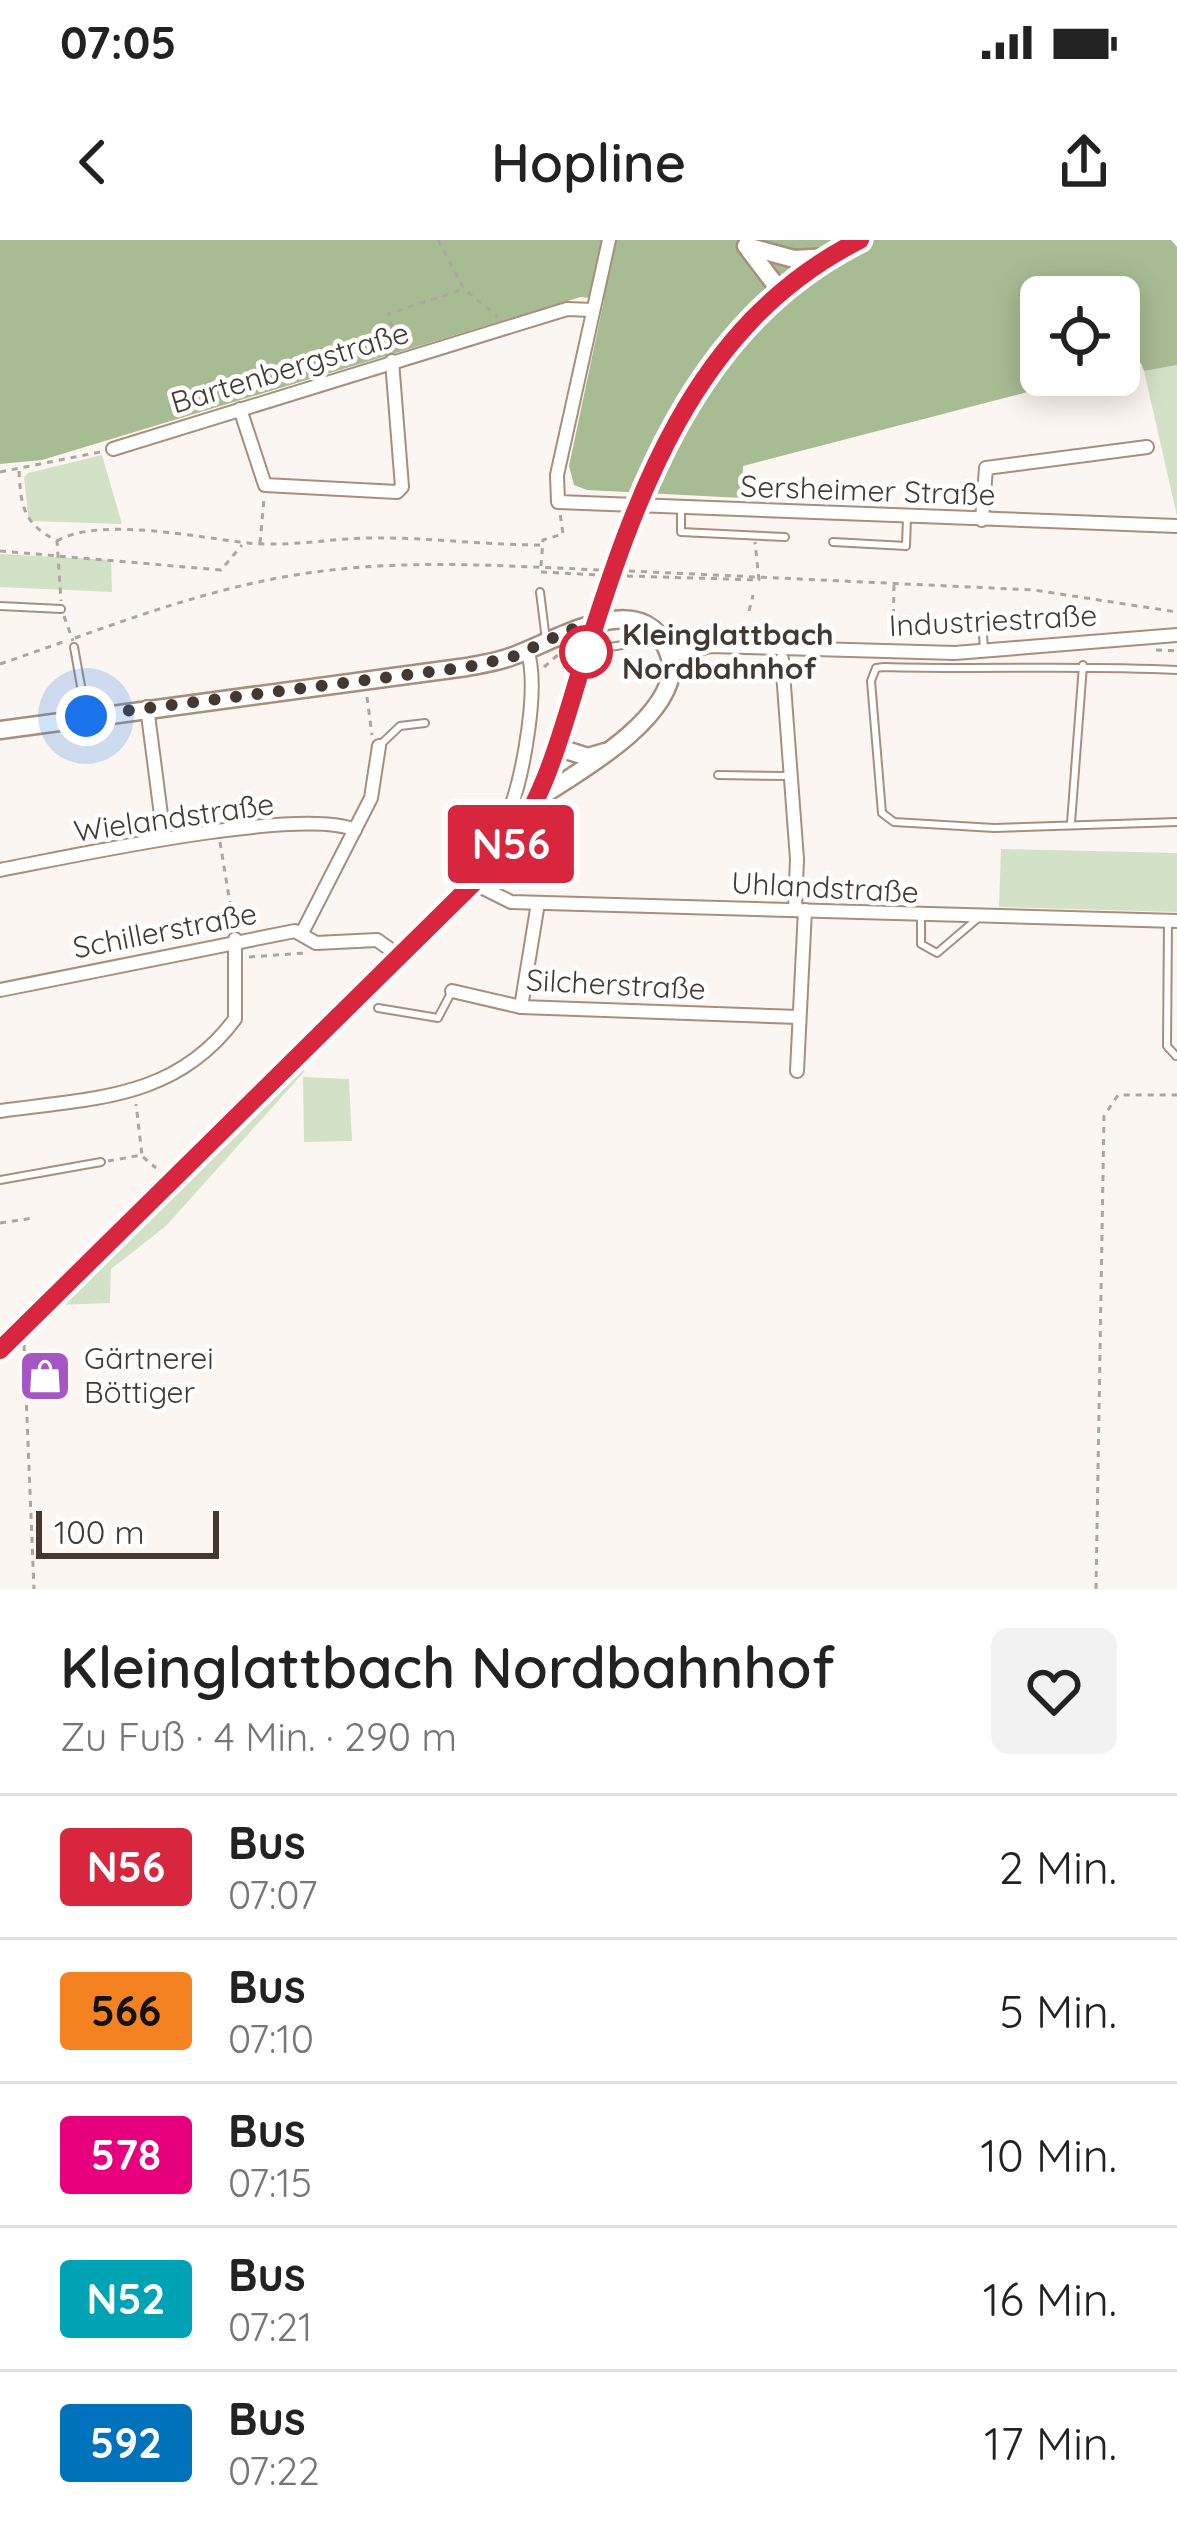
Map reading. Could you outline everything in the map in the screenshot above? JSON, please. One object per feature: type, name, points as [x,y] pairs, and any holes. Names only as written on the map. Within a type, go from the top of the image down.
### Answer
[{"type":"main road","points":[[0,1350],[475,884],[513,840],[540,797],[642,494],[699,380],[781,292],[860,240]]},
{"type":"main road","points":[[744,243],[794,259],[831,256]]},
{"type":"main road","points":[[744,243],[781,292]]},
{"type":"main road","points":[[0,730],[467,667],[574,633],[602,619],[656,634],[670,656],[671,679],[662,701],[611,748],[540,797]]},
{"type":"main road","points":[[556,747],[588,757],[611,748]]},
{"type":"street","points":[[558,502],[557,475],[609,240]]},
{"type":"street","name":"Bartenbergstraße","points":[[113,449],[567,309],[593,310]]},
{"type":"street","points":[[240,409],[265,485],[397,492],[402,487],[397,360]]},
{"type":"street","points":[[982,520],[986,468],[1147,448]]},
{"type":"street","name":"Sersheimer Straße","points":[[558,502],[1177,526]]},
{"type":"street","name":"Industriestraße","points":[[670,656],[711,646],[893,653],[1177,635]]},
{"type":"street","points":[[510,809],[519,786],[532,673],[526,650]]},
{"type":"street","points":[[782,659],[800,910],[797,1071]]},
{"type":"street","points":[[147,707],[164,838]]},
{"type":"street","points":[[303,931],[371,798],[379,746]]},
{"type":"street","name":"Wielandstraße","points":[[0,870],[164,838],[320,823],[355,830]]},
{"type":"street","name":"Uhlandstraße","points":[[475,884],[498,899],[538,903],[1172,921]]},
{"type":"street","points":[[521,1006],[538,903]]},
{"type":"street","name":"Schillerstraße","points":[[0,990],[236,939],[303,931],[316,943],[377,940],[401,956]]},
{"type":"street","points":[[0,1112],[157,1085],[183,1070],[235,1019],[236,939]]},
{"type":"street","name":"Silcherstraße","points":[[452,991],[521,1006],[800,1017]]},
{"type":"lane","points":[[681,507],[681,532],[785,537]]},
{"type":"lane","points":[[833,542],[906,546],[908,517]]},
{"type":"lane","points":[[540,592],[546,640]]},
{"type":"lane","points":[[0,606],[61,609]]},
{"type":"lane","points":[[982,619],[984,650]]},
{"type":"lane","points":[[574,633],[619,646],[632,642],[643,627]]},
{"type":"lane","points":[[1065,642],[1066,664]]},
{"type":"lane","points":[[74,643],[86,716]]},
{"type":"lane","points":[[1177,670],[1066,664],[884,667],[876,668],[871,681],[879,794],[882,813],[893,822],[994,828],[1177,822]]},
{"type":"lane","points":[[1071,823],[1083,665]]},
{"type":"lane","points":[[379,746],[400,726],[425,723]]},
{"type":"lane","points":[[718,775],[788,776]]},
{"type":"lane","points":[[921,917],[922,944],[937,953],[977,919]]},
{"type":"lane","points":[[1172,921],[1167,1046],[1176,1056]]},
{"type":"lane","name":"Silcherstraße","points":[[378,1008],[438,1018],[452,991]]},
{"type":"lane","points":[[0,1180],[100,1162]]},
{"type":"path","points":[[438,240],[464,289],[506,328]]},
{"type":"path","points":[[397,360],[388,314],[464,289]]},
{"type":"path","points":[[0,472],[113,449]]},
{"type":"path","points":[[20,471],[22,512],[39,531],[57,541],[90,532],[213,536],[244,543],[315,544],[363,538],[542,545],[563,534],[558,502]]},
{"type":"path","points":[[260,543],[265,485]]},
{"type":"path","points":[[754,536],[759,577]]},
{"type":"path","points":[[57,541],[61,609],[74,643]]},
{"type":"path","points":[[0,551],[221,570],[244,543]]},
{"type":"path","points":[[540,592],[542,545]]},
{"type":"path","points":[[0,664],[74,643],[189,599],[315,572],[442,564],[759,577]]},
{"type":"path","points":[[541,570],[604,570]]},
{"type":"path","points":[[626,571],[1034,590],[1177,612]]},
{"type":"path","points":[[749,610],[752,580]]},
{"type":"path","points":[[893,653],[894,583]]},
{"type":"path","points":[[893,614],[901,614]]},
{"type":"path","points":[[532,673],[574,633]]},
{"type":"path","points":[[712,676],[731,677]]},
{"type":"path","points":[[367,699],[372,740],[379,746]]},
{"type":"path","points":[[218,835],[236,939]]},
{"type":"path","points":[[237,959],[307,953]]},
{"type":"path","points":[[1096,1589],[1104,1116],[1118,1095],[1177,1095]]},
{"type":"path","points":[[136,1098],[142,1155],[156,1168]]},
{"type":"path","points":[[100,1162],[142,1155]]},
{"type":"path","points":[[0,1223],[33,1218]]},
{"type":"path","points":[[16,1334],[24,1346],[34,1589]]},
{"type":"green space","points":[[0,240],[1171,240],[1177,247],[1177,365],[1144,371],[1140,363],[1140,276],[1020,276],[1020,394],[743,466],[742,498],[587,490],[574,485],[569,466],[604,300],[581,297],[42,460],[0,464]]},
{"type":"green space","points":[[1177,365],[1177,516],[1144,371]]},
{"type":"green space","points":[[102,455],[122,524],[29,521],[24,477],[28,473]]},
{"type":"green space","points":[[0,554],[111,560],[112,592],[0,587]]},
{"type":"green space","points":[[1001,849],[1177,853],[1177,912],[999,907]]},
{"type":"green space","points":[[298,1066],[304,1072],[166,1226],[111,1269],[110,1303],[57,1305]]},
{"type":"green space","points":[[303,1077],[349,1079],[352,1141],[304,1142]]},
{"type":"bus line","name":"N56","points":[[0,1350],[504,853],[540,797],[642,494],[686,401],[753,316],[806,273],[860,240]]},
{"type":"place","name":"Kleinglattbach Nordbahnhof","points":[[586,652]]},
{"type":"place","name":"Gärtnerei Böttiger","points":[[45,1376]]},
{"type":"route","points":[[86,716],[467,667],[515,656],[572,629],[584,641],[586,652]]}]
